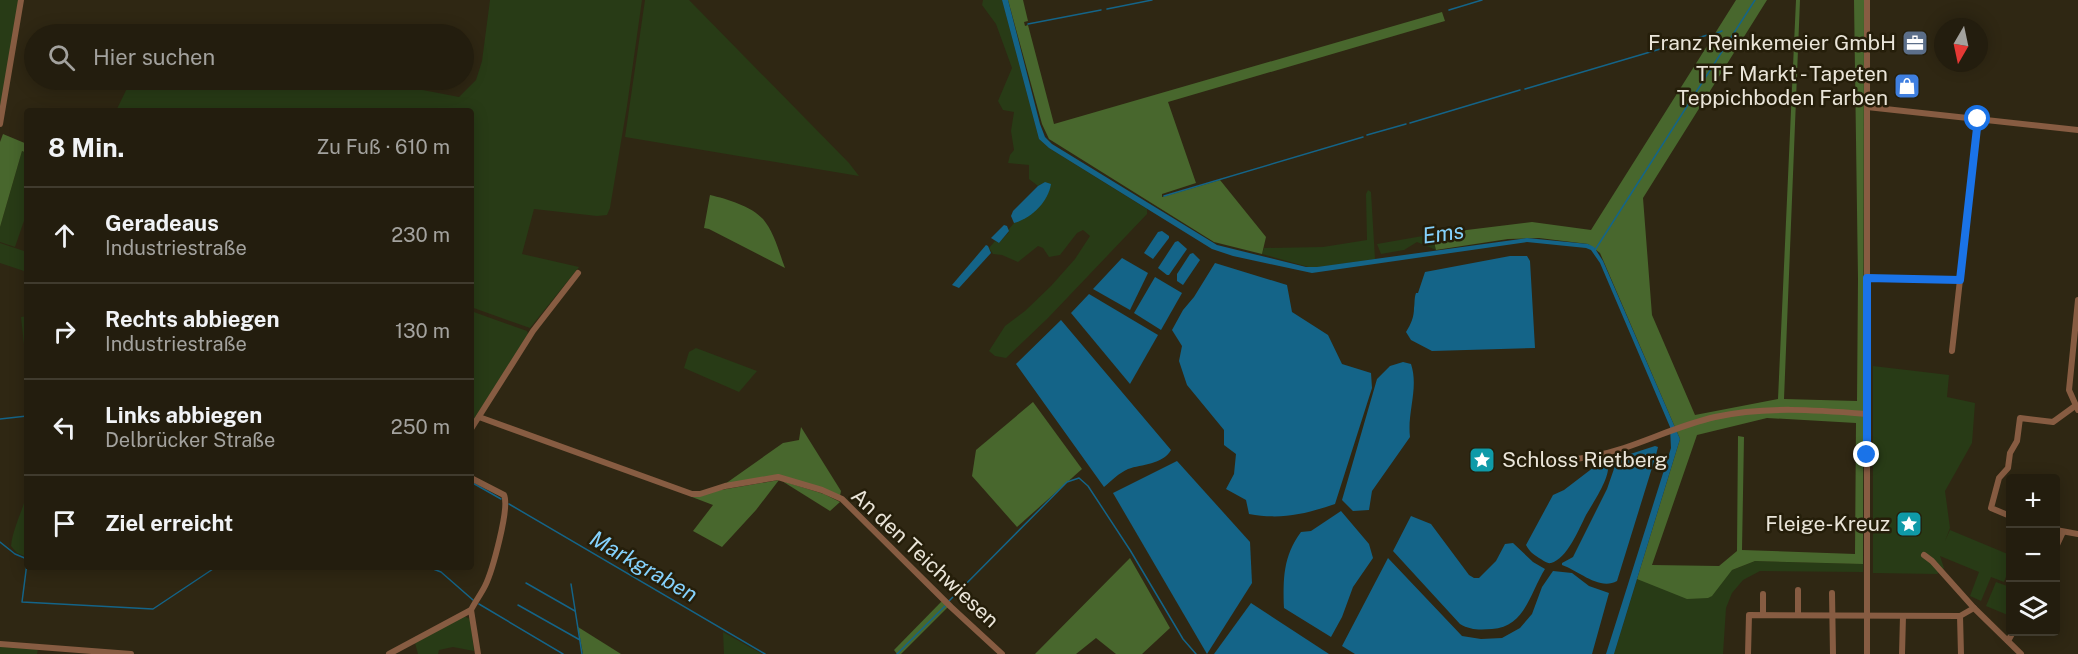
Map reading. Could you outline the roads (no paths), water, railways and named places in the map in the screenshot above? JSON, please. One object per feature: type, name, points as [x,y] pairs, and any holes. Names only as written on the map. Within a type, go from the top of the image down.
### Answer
[{"type":"street","points":[[0,124],[21,0]]},
{"type":"street","points":[[1867,0],[1867,654]]},
{"type":"street","points":[[1867,107],[2078,130]]},
{"type":"street","points":[[1952,351],[1978,119]]},
{"type":"street","points":[[474,424],[533,331],[578,273]]},
{"type":"street","points":[[1867,278],[1960,280]]},
{"type":"street","points":[[2006,514],[1990,508],[1999,478],[2008,468],[2010,453],[2017,441],[2020,418],[2053,422],[2076,408],[2069,390],[2069,378],[2078,300]]},
{"type":"street","points":[[1551,462],[1598,455],[1714,417],[1762,410],[1822,410],[1867,414]]},
{"type":"street","name":"An den Teichwiesen","points":[[479,417],[692,494],[778,477],[822,490],[842,499],[1002,654]]},
{"type":"street","points":[[389,654],[471,610],[486,584],[502,528],[507,500],[504,495],[474,480]]},
{"type":"street","points":[[2060,531],[2078,534]]},
{"type":"street","points":[[1924,555],[2021,654]]},
{"type":"street","points":[[1798,590],[1798,615]]},
{"type":"street","points":[[1832,593],[1833,654]]},
{"type":"street","points":[[1763,594],[1763,615]]},
{"type":"street","points":[[1748,654],[1749,615],[1960,616],[1974,608]]},
{"type":"street","points":[[471,610],[478,654]]},
{"type":"street","points":[[1902,654],[1903,616]]},
{"type":"street","points":[[1960,616],[1961,654]]},
{"type":"street","points":[[2008,641],[2011,636]]},
{"type":"street","points":[[0,644],[131,654]]},
{"type":"water","points":[[1002,0],[1008,0],[1045,137],[1052,144],[1217,245],[1306,267],[1527,238],[1588,244],[1594,247],[1603,261],[1680,439],[1614,654],[1606,654],[1671,448],[1670,427],[1600,263],[1591,250],[1527,242],[1312,273],[1233,256],[1212,249],[1049,148],[1039,139]]},
{"type":"water","points":[[1045,182],[1051,184],[1043,203],[1033,213],[1014,223],[1011,216],[1013,211]]},
{"type":"water","points":[[1004,225],[1009,231],[999,243],[991,238]]},
{"type":"water","points":[[1162,231],[1169,238],[1153,259],[1144,253],[1158,232]]},
{"type":"water","points":[[1178,241],[1187,249],[1167,275],[1158,268],[1175,242]]},
{"type":"water","points":[[986,245],[991,253],[959,288],[952,285]]},
{"type":"water","points":[[1193,253],[1200,260],[1183,285],[1177,281],[1177,274]]},
{"type":"water","points":[[1510,256],[1527,256],[1530,261],[1535,348],[1432,351],[1411,340],[1406,332],[1413,317],[1416,293],[1418,293],[1425,272]]},
{"type":"water","points":[[1122,258],[1148,273],[1130,310],[1093,289]]},
{"type":"water","points":[[1215,263],[1287,285],[1292,312],[1328,335],[1342,364],[1371,373],[1372,388],[1335,504],[1293,515],[1261,516],[1249,514],[1246,500],[1226,489],[1234,474],[1236,454],[1224,445],[1224,430],[1187,385],[1179,361],[1182,346],[1172,330]]},
{"type":"water","points":[[1155,277],[1182,293],[1161,330],[1134,313]]},
{"type":"water","points":[[1089,294],[1158,335],[1130,384],[1071,313]]},
{"type":"water","points":[[1061,320],[1171,450],[1162,459],[1125,471],[1104,487],[1016,364]]},
{"type":"water","points":[[1403,362],[1411,364],[1414,382],[1410,437],[1372,491],[1369,510],[1353,511],[1342,500],[1377,379],[1390,366]]},
{"type":"water","points":[[1658,447],[1656,455],[1617,581],[1596,582],[1562,565],[1573,557],[1607,489],[1616,463],[1621,457]]},
{"type":"water","points":[[1177,461],[1250,542],[1252,583],[1207,654],[1113,493]]},
{"type":"water","points":[[1598,464],[1608,465],[1606,477],[1576,535],[1562,556],[1551,563],[1545,562],[1532,553],[1526,545],[1553,495],[1564,490]]},
{"type":"water","points":[[1341,511],[1369,544],[1373,558],[1353,587],[1342,617],[1331,637],[1284,608],[1284,578],[1287,559],[1301,532],[1311,531]]},
{"type":"water","points":[[1411,516],[1431,524],[1469,575],[1474,578],[1479,578],[1496,561],[1505,544],[1513,543],[1533,562],[1545,569],[1519,615],[1503,627],[1492,629],[1475,629],[1460,624],[1393,551]]},
{"type":"water","points":[[1388,558],[1462,636],[1481,639],[1502,638],[1520,628],[1532,614],[1542,587],[1553,571],[1572,573],[1589,586],[1609,593],[1592,654],[1355,654],[1342,646]]},
{"type":"water","points":[[1251,603],[1329,654],[1214,654]]},
{"type":"waterway","points":[[1107,9],[1152,0]]},
{"type":"waterway","points":[[1449,10],[1482,0]]},
{"type":"waterway","points":[[1595,250],[1755,0]]},
{"type":"waterway","points":[[1028,24],[1101,10]]},
{"type":"waterway","points":[[1717,33],[1722,31]]},
{"type":"waterway","points":[[1525,89],[1711,34]]},
{"type":"waterway","points":[[1410,123],[1520,90]]},
{"type":"waterway","points":[[1367,135],[1406,124]]},
{"type":"waterway","points":[[1164,196],[1363,137]]},
{"type":"waterway","name":"Markgraben","points":[[0,419],[24,416]]},
{"type":"waterway","points":[[948,602],[1067,482],[1079,478],[1088,486],[1130,550],[1183,639],[1196,654]]},
{"type":"waterway","name":"Markgraben","points":[[474,484],[501,499]]},
{"type":"waterway","name":"Markgraben","points":[[509,504],[765,654]]},
{"type":"waterway","points":[[0,542],[15,554],[24,558]]},
{"type":"waterway","points":[[26,570],[22,602],[153,609],[212,570]]},
{"type":"waterway","points":[[436,570],[473,600]]},
{"type":"waterway","points":[[526,583],[575,611]]},
{"type":"waterway","points":[[571,584],[582,654]]},
{"type":"waterway","points":[[479,604],[563,654]]},
{"type":"waterway","points":[[518,605],[580,640]]},
{"type":"waterway","points":[[897,654],[945,606]]},
{"type":"place","name":"Franz Reinkemeier GmbH","points":[[1915,43]]},
{"type":"place","name":"TTF Markt - Tapeten Teppichboden Farben","points":[[1907,86]]},
{"type":"place","name":"Schloss Rietberg","points":[[1482,460]]},
{"type":"place","name":"Fleige-Kreuz","points":[[1909,524]]},
{"type":"water label","name":"Ems","points":[[1443,233]]}]
